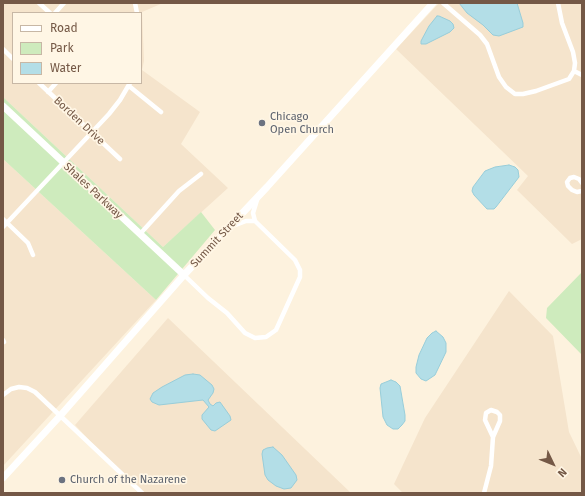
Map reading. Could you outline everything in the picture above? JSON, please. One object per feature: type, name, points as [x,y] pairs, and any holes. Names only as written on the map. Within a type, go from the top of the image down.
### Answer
[{"type":"main road","name":"Summit Street","points":[[3,478],[60,416],[184,275],[267,187],[433,3]]},
{"type":"main road","name":"Shales Parkway","points":[[3,106],[184,275]]},
{"type":"street","points":[[39,3],[49,12]]},
{"type":"street","points":[[56,12],[64,3]]},
{"type":"street","points":[[443,3],[480,35],[487,44],[502,83],[510,91],[516,94],[528,94],[569,79],[574,71],[575,63],[573,52],[562,23],[558,3]]},
{"type":"street","points":[[3,50],[12,58]]},
{"type":"street","points":[[574,71],[582,75]]},
{"type":"street","name":"Borden Drive","points":[[40,84],[120,159]]},
{"type":"street","points":[[48,92],[55,84]]},
{"type":"street","points":[[33,255],[28,243],[4,223],[116,105],[129,84],[161,112]]},
{"type":"street","points":[[140,234],[178,191],[201,174]]},
{"type":"street","points":[[582,182],[574,176],[567,182],[568,186],[572,190],[577,192],[582,191]]},
{"type":"street","points":[[184,275],[227,313],[245,333],[255,338],[266,337],[276,330],[300,277],[300,270],[295,260],[254,221],[254,206],[267,187]]},
{"type":"street","points":[[226,230],[237,223],[254,221]]},
{"type":"street","points":[[3,395],[11,389],[19,387],[27,388],[35,392],[142,493]]},
{"type":"street","points":[[484,493],[491,466],[493,437],[500,421],[500,415],[491,410],[486,413],[485,420],[493,437]]},
{"type":"shaded area","points":[[3,3],[163,3],[142,12],[12,12],[12,84],[142,84],[142,70],[200,112],[181,144],[228,188],[163,247],[3,97]]},
{"type":"shaded area","points":[[439,3],[582,3],[582,239],[572,244],[517,190],[528,176],[396,49]]},
{"type":"shaded area","points":[[142,12],[144,61],[142,70]]},
{"type":"shaded area","points":[[3,159],[156,300],[3,466]]},
{"type":"shaded area","points":[[509,291],[553,336],[569,432],[582,459],[582,493],[403,493],[394,484],[425,418]]},
{"type":"shaded area","points":[[168,318],[351,493],[138,493],[75,425]]},
{"type":"green space","points":[[3,97],[163,247],[201,212],[215,230],[156,300],[3,159]]},
{"type":"green space","points":[[582,272],[582,355],[546,318],[547,308]]},
{"type":"water","points":[[459,3],[517,3],[523,27],[499,36],[493,35],[467,13]]},
{"type":"water","points":[[437,16],[450,21],[454,28],[450,32],[426,44],[421,44],[421,41],[429,26]]},
{"type":"water","points":[[509,165],[518,170],[519,177],[494,209],[487,209],[474,195],[472,191],[473,187],[485,171],[495,167]]},
{"type":"water","points":[[436,331],[443,337],[446,343],[446,352],[435,375],[426,381],[421,379],[416,373],[416,367],[419,355],[427,338]]},
{"type":"water","points":[[185,375],[200,375],[212,385],[214,389],[213,393],[208,400],[210,404],[213,406],[220,402],[230,416],[231,420],[215,431],[211,430],[202,419],[202,415],[209,407],[203,400],[159,405],[152,402],[150,399],[153,393],[162,387]]},
{"type":"water","points":[[391,380],[400,386],[405,415],[405,421],[398,429],[393,429],[387,425],[383,417],[380,388],[381,384]]},
{"type":"water","points":[[273,447],[282,455],[296,475],[297,480],[291,488],[284,489],[276,486],[268,480],[265,475],[262,454],[263,450]]},
{"type":"place","name":"Chicago Open Church","points":[[262,123]]},
{"type":"place","name":"Church of the Nazarene","points":[[62,480]]}]
